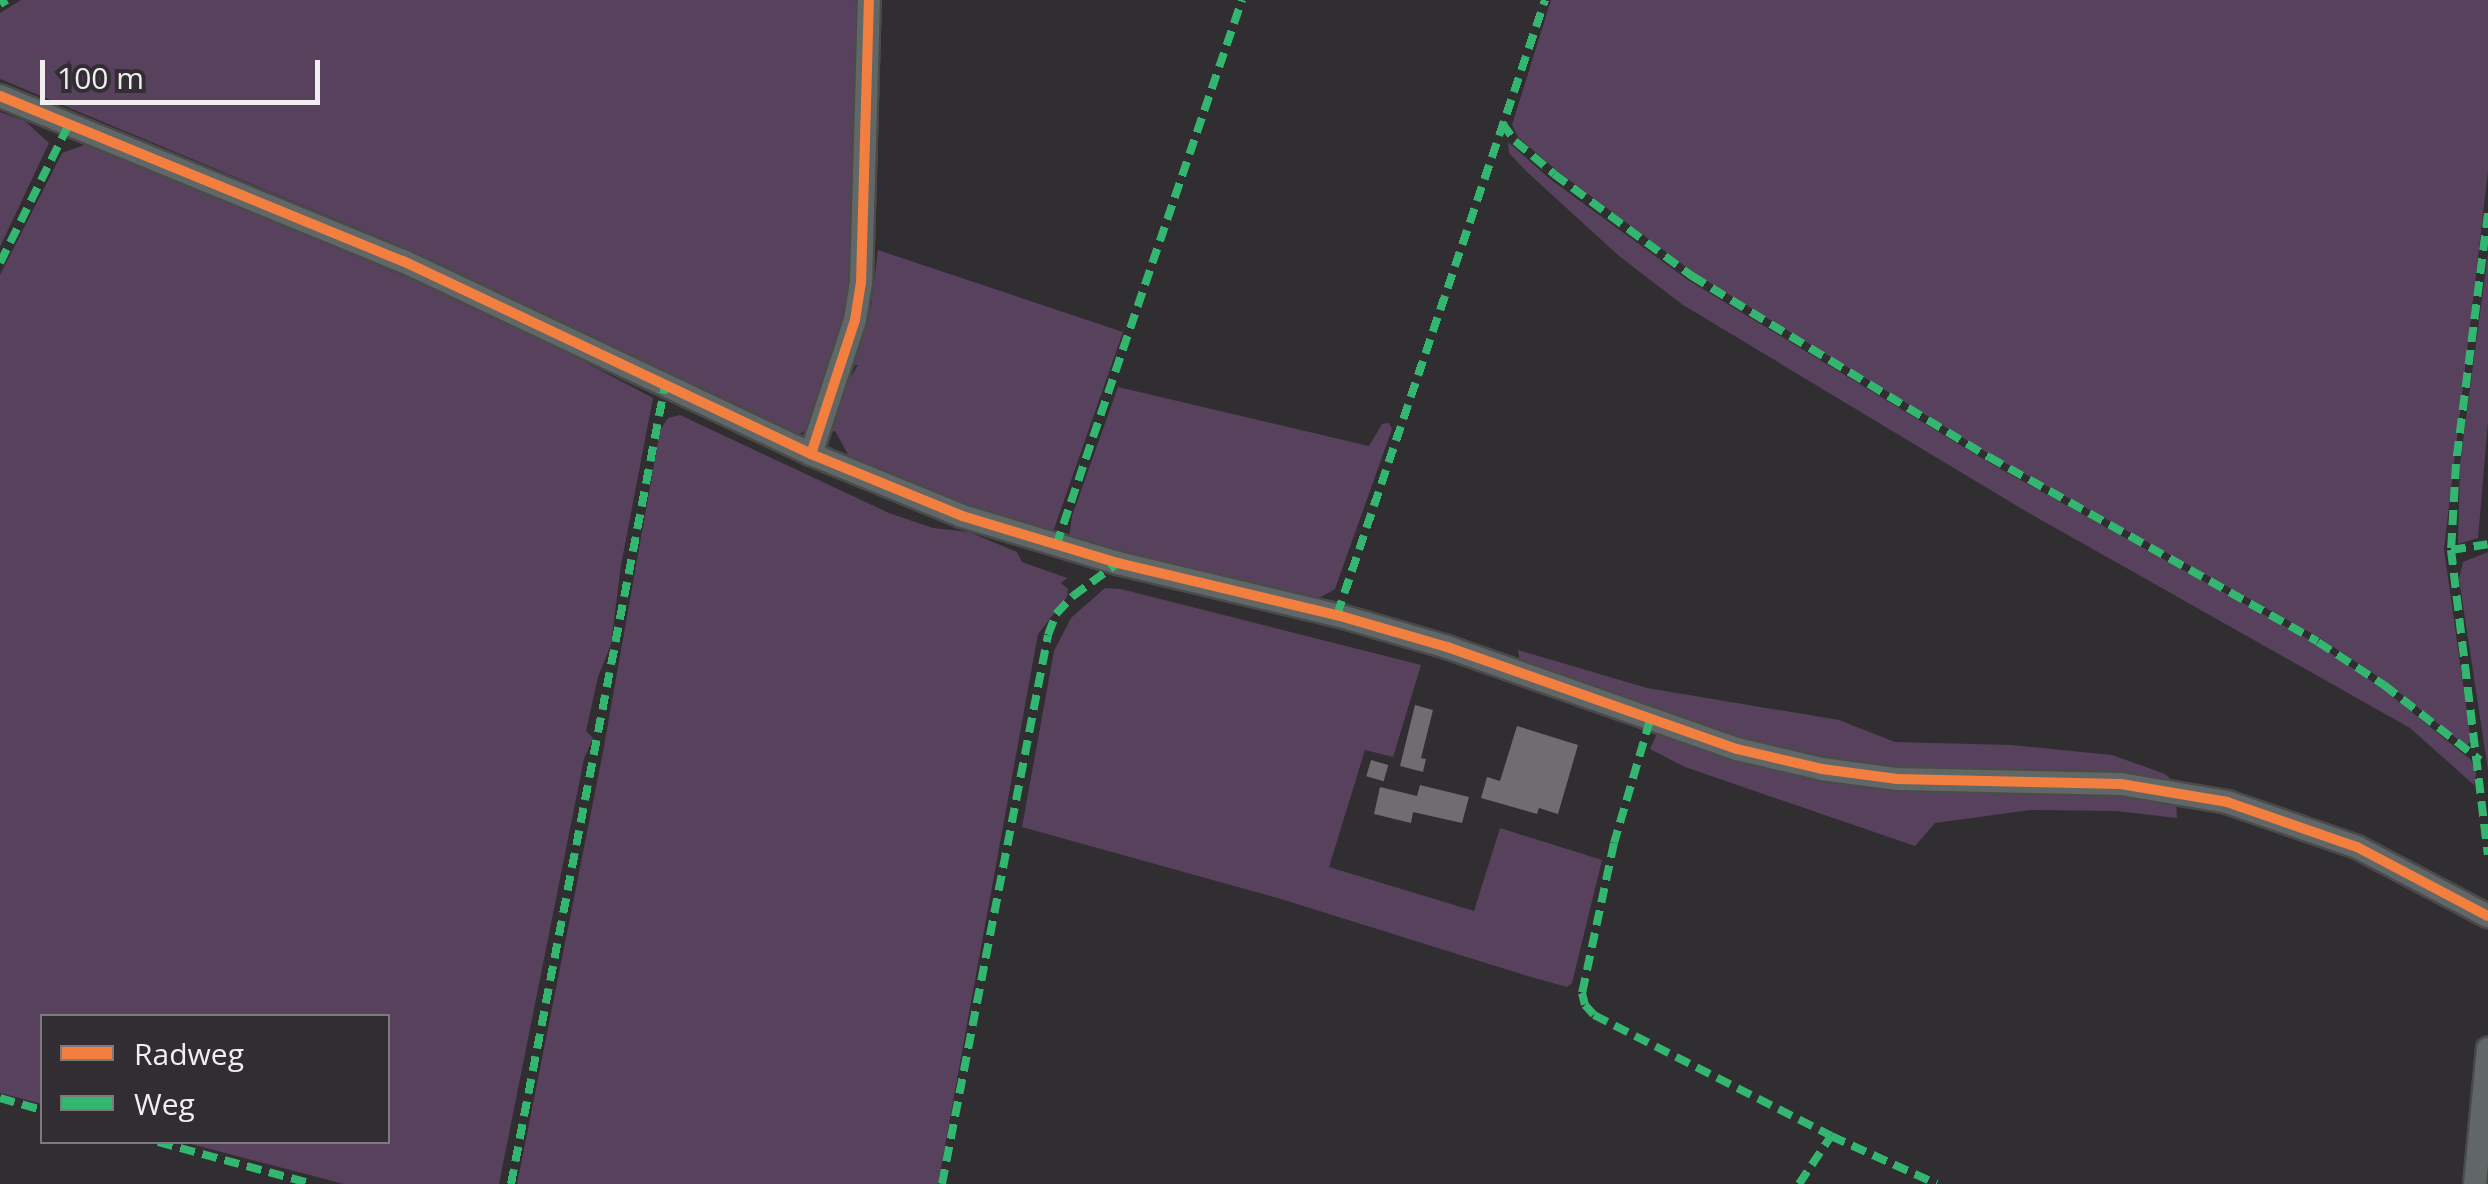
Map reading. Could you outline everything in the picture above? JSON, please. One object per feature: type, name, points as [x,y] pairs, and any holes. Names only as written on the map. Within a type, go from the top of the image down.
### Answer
[{"type":"street","points":[[811,454],[850,336],[861,283],[869,0]]},
{"type":"street","points":[[0,96],[403,261],[811,454],[962,516],[1056,546],[1337,615],[1447,647],[1737,749],[1852,775],[2121,784],[2228,802],[2357,846],[2488,916]]},
{"type":"street","points":[[2474,1184],[2488,1049]]},
{"type":"shaded area","points":[[21,0],[856,0],[850,270],[842,322],[805,431],[795,436],[783,432],[403,247],[0,79],[0,13]]},
{"type":"shaded area","points":[[1551,0],[2488,0],[2488,171],[2444,549],[2471,741],[2466,746],[2386,682],[2320,638],[1991,455],[1694,273],[1556,170],[1518,137],[1512,125]]},
{"type":"shaded area","points":[[0,112],[25,121],[49,143],[0,247]]},
{"type":"shaded area","points":[[1508,142],[1550,179],[1688,280],[1988,462],[2317,644],[2383,689],[2471,760],[2476,774],[2474,785],[2410,728],[2022,509],[1683,305],[1619,256],[1527,172],[1509,153]]},
{"type":"shaded area","points":[[87,144],[436,290],[452,292],[653,398],[621,565],[611,644],[598,677],[586,731],[593,738],[584,759],[499,1184],[344,1184],[191,1144],[390,1144],[390,1014],[40,1014],[40,1103],[0,1093],[0,275],[62,153]]},
{"type":"shaded area","points":[[878,250],[1123,332],[1054,529],[1046,531],[964,506],[850,458],[835,431],[829,432],[836,400],[858,365],[850,365],[871,307]]},
{"type":"shaded area","points":[[2488,253],[2488,422],[2478,538],[2458,544],[2460,464]]},
{"type":"shaded area","points":[[1118,387],[1369,446],[1382,424],[1389,423],[1392,429],[1335,589],[1321,597],[1307,597],[1069,537],[1072,516]]},
{"type":"shaded area","points":[[680,415],[889,513],[933,528],[969,532],[1017,552],[1022,562],[1067,578],[1061,583],[1068,589],[1067,597],[1038,634],[938,1184],[517,1184],[603,752],[660,430],[668,418]]},
{"type":"shaded area","points":[[2488,552],[2488,770],[2459,579],[2463,562]]},
{"type":"shaded area","points":[[1105,588],[1421,665],[1393,757],[1365,750],[1329,867],[1474,911],[1500,828],[1602,860],[1572,983],[1567,987],[1531,977],[1281,899],[1022,827],[1054,651],[1071,618]]},
{"type":"shaded area","points":[[1518,650],[1647,688],[1839,720],[1895,742],[2012,745],[2112,755],[2165,774],[2175,783],[2177,818],[2116,811],[2030,810],[1935,823],[1915,846],[1685,767],[1650,749],[1665,716],[1520,663]]},
{"type":"building","points":[[1415,705],[1433,710],[1421,758],[1426,759],[1423,772],[1400,766]]},
{"type":"building","points":[[1517,726],[1578,745],[1558,814],[1539,808],[1537,814],[1481,798],[1487,777],[1500,781]]},
{"type":"building","points":[[1371,760],[1388,765],[1384,781],[1366,776]]},
{"type":"building","points":[[1420,785],[1469,797],[1462,823],[1413,812],[1411,823],[1374,814],[1380,787],[1417,796]]},
{"type":"marked path","points":[[0,4],[7,0]]},
{"type":"marked path","points":[[1056,546],[1242,0]]},
{"type":"marked path","points":[[1337,615],[1545,0]]},
{"type":"marked path","points":[[1502,123],[1515,141],[1554,174],[1692,276],[1989,457],[2318,642],[2384,685],[2480,760]]},
{"type":"marked path","points":[[0,263],[69,124]]},
{"type":"marked path","points":[[2488,213],[2456,464],[2451,550],[2488,855]]},
{"type":"marked path","points":[[511,1184],[665,385]]},
{"type":"marked path","points":[[2451,550],[2488,544]]},
{"type":"marked path","points":[[942,1184],[1048,635],[1056,614],[1073,596],[1118,563]]},
{"type":"marked path","points":[[1650,720],[1614,843],[1582,993],[1585,1005],[1594,1015],[1831,1136],[1937,1184]]},
{"type":"marked path","points":[[0,1098],[40,1109]]},
{"type":"marked path","points":[[1799,1184],[1831,1136]]},
{"type":"marked path","points":[[165,1144],[313,1184]]},
{"type":"cycle path","points":[[811,454],[855,320],[861,283],[869,0]]},
{"type":"cycle path","points":[[0,96],[403,261],[811,454],[962,516],[1118,563],[1337,615],[1447,647],[1737,749],[1822,769],[1897,779],[2121,784],[2227,802],[2357,847],[2488,916]]}]
